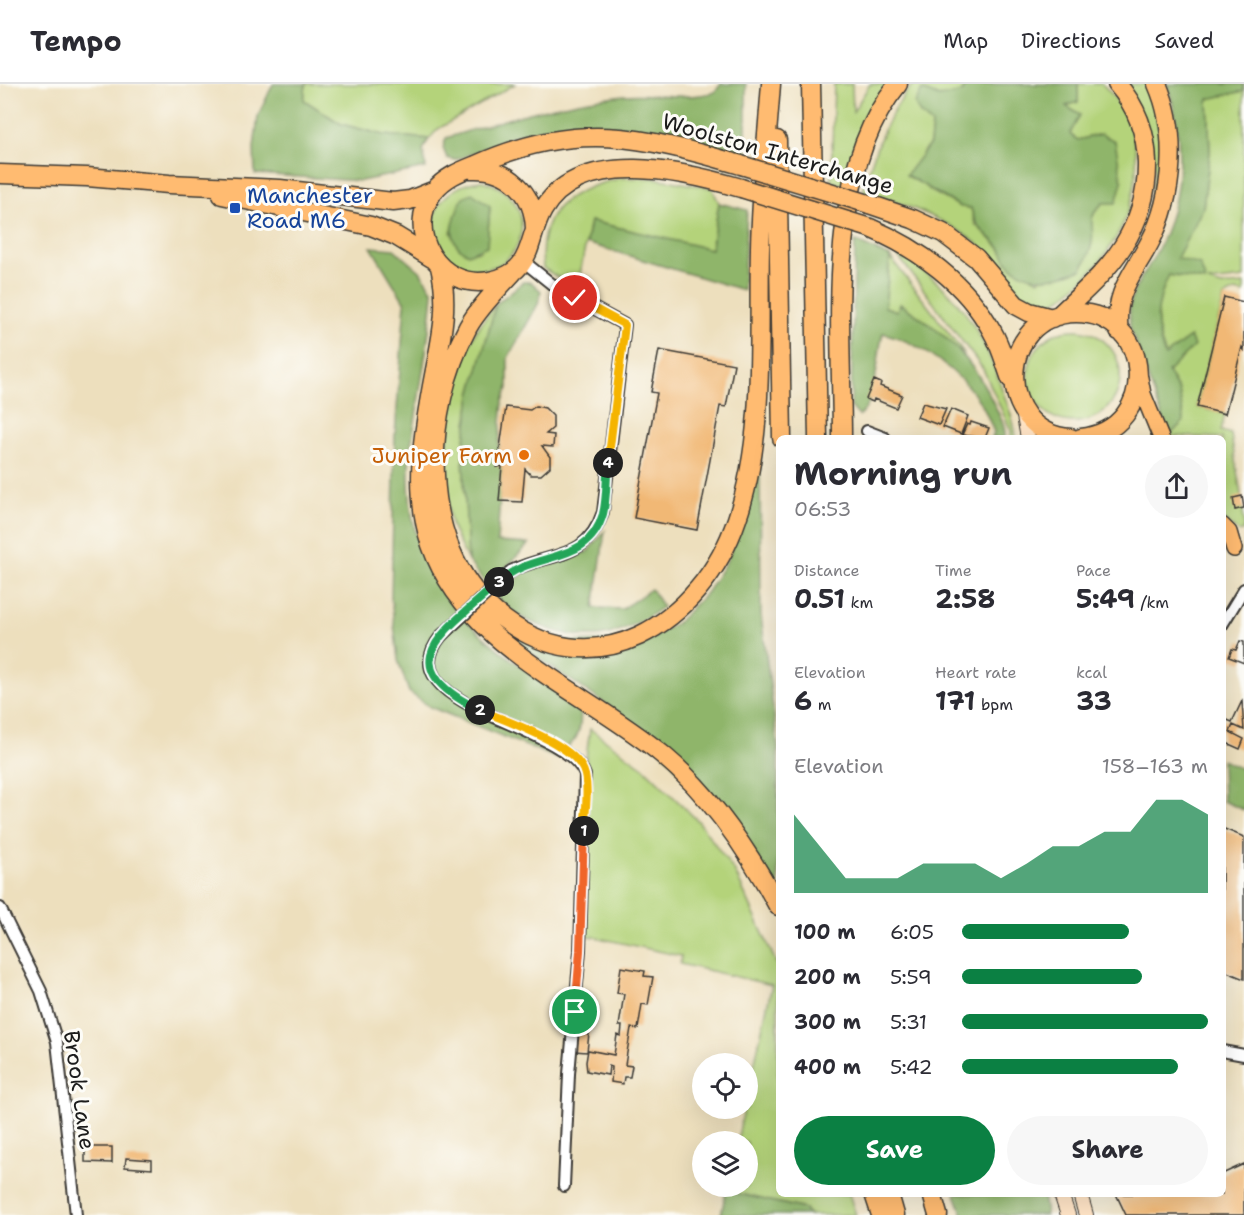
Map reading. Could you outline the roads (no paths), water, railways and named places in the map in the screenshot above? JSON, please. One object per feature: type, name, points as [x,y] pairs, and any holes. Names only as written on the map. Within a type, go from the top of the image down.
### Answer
[{"type":"highway","name":"Woolston Interchange","points":[[771,84],[760,234],[755,416],[744,495],[725,548],[700,589],[674,614],[644,634],[610,645],[575,647],[545,641],[513,625],[481,598],[459,567],[448,544],[436,489],[437,437],[450,369],[469,324],[529,252],[544,208],[556,195],[577,180],[606,171],[634,168],[695,174],[741,188],[870,228],[914,250],[964,291],[994,333],[1021,407],[1041,428],[1062,435]]},
{"type":"highway","points":[[776,84],[782,435]]},
{"type":"highway","points":[[811,84],[818,435]]},
{"type":"highway","points":[[842,435],[842,259],[851,187],[870,130],[898,84]]},
{"type":"highway","points":[[1055,317],[1090,287],[1123,246],[1141,208],[1146,190],[1148,162],[1143,132],[1134,109],[1117,84]]},
{"type":"highway","points":[[1098,435],[1118,422],[1129,408],[1136,393],[1138,372],[1131,346],[1119,330],[1117,311],[1120,293],[1155,231],[1169,178],[1169,130],[1157,84]]},
{"type":"highway","name":"Woolston Interchange","points":[[169,184],[280,189],[393,202],[410,201],[435,190],[460,172],[499,154],[532,144],[606,135],[661,142],[913,219],[943,233],[976,258],[1016,305],[1029,312],[1055,317],[1090,315],[1119,330]]},
{"type":"highway","points":[[460,172],[482,169],[495,171],[516,182],[532,206],[535,231]]},
{"type":"highway","points":[[0,174],[87,177],[169,184],[371,226],[396,236],[454,276],[470,281],[488,281],[519,265]]},
{"type":"highway","points":[[435,190],[424,211],[422,222],[426,246],[437,263],[446,307],[425,426],[420,480],[430,543],[444,574],[468,609],[516,652],[663,755],[692,783],[728,824],[757,866],[776,902]]},
{"type":"highway","name":"Woolston Interchange","points":[[1013,383],[1014,366],[1019,348],[1036,327],[1055,317]]},
{"type":"highway","points":[[875,1197],[881,1215]]},
{"type":"highway","points":[[890,1197],[895,1215]]},
{"type":"highway","points":[[933,1197],[938,1215]]},
{"type":"main road","points":[[1138,372],[1143,394],[1160,435]]},
{"type":"main road","points":[[1021,407],[1027,421],[1028,435]]},
{"type":"main road","points":[[1226,529],[1234,550]]},
{"type":"main road","points":[[1062,1197],[1068,1215]]},
{"type":"main road","points":[[1081,1197],[1086,1215]]},
{"type":"street","points":[[519,265],[625,325],[603,512],[599,525],[591,538],[578,549],[511,571],[441,636],[432,650],[429,665],[443,689],[479,710],[554,743],[579,762],[585,775],[580,951],[569,1074],[564,1186]]},
{"type":"street","points":[[867,431],[877,435]]},
{"type":"street","points":[[1226,618],[1244,589]]},
{"type":"street","name":"Brook Lane","points":[[0,908],[41,991],[57,1042],[76,1215]]},
{"type":"street","points":[[1226,1052],[1244,1055]]},
{"type":"place","name":"Manchester Road M6","points":[[235,208]]},
{"type":"place","name":"Juniper Farm","points":[[524,455]]}]
